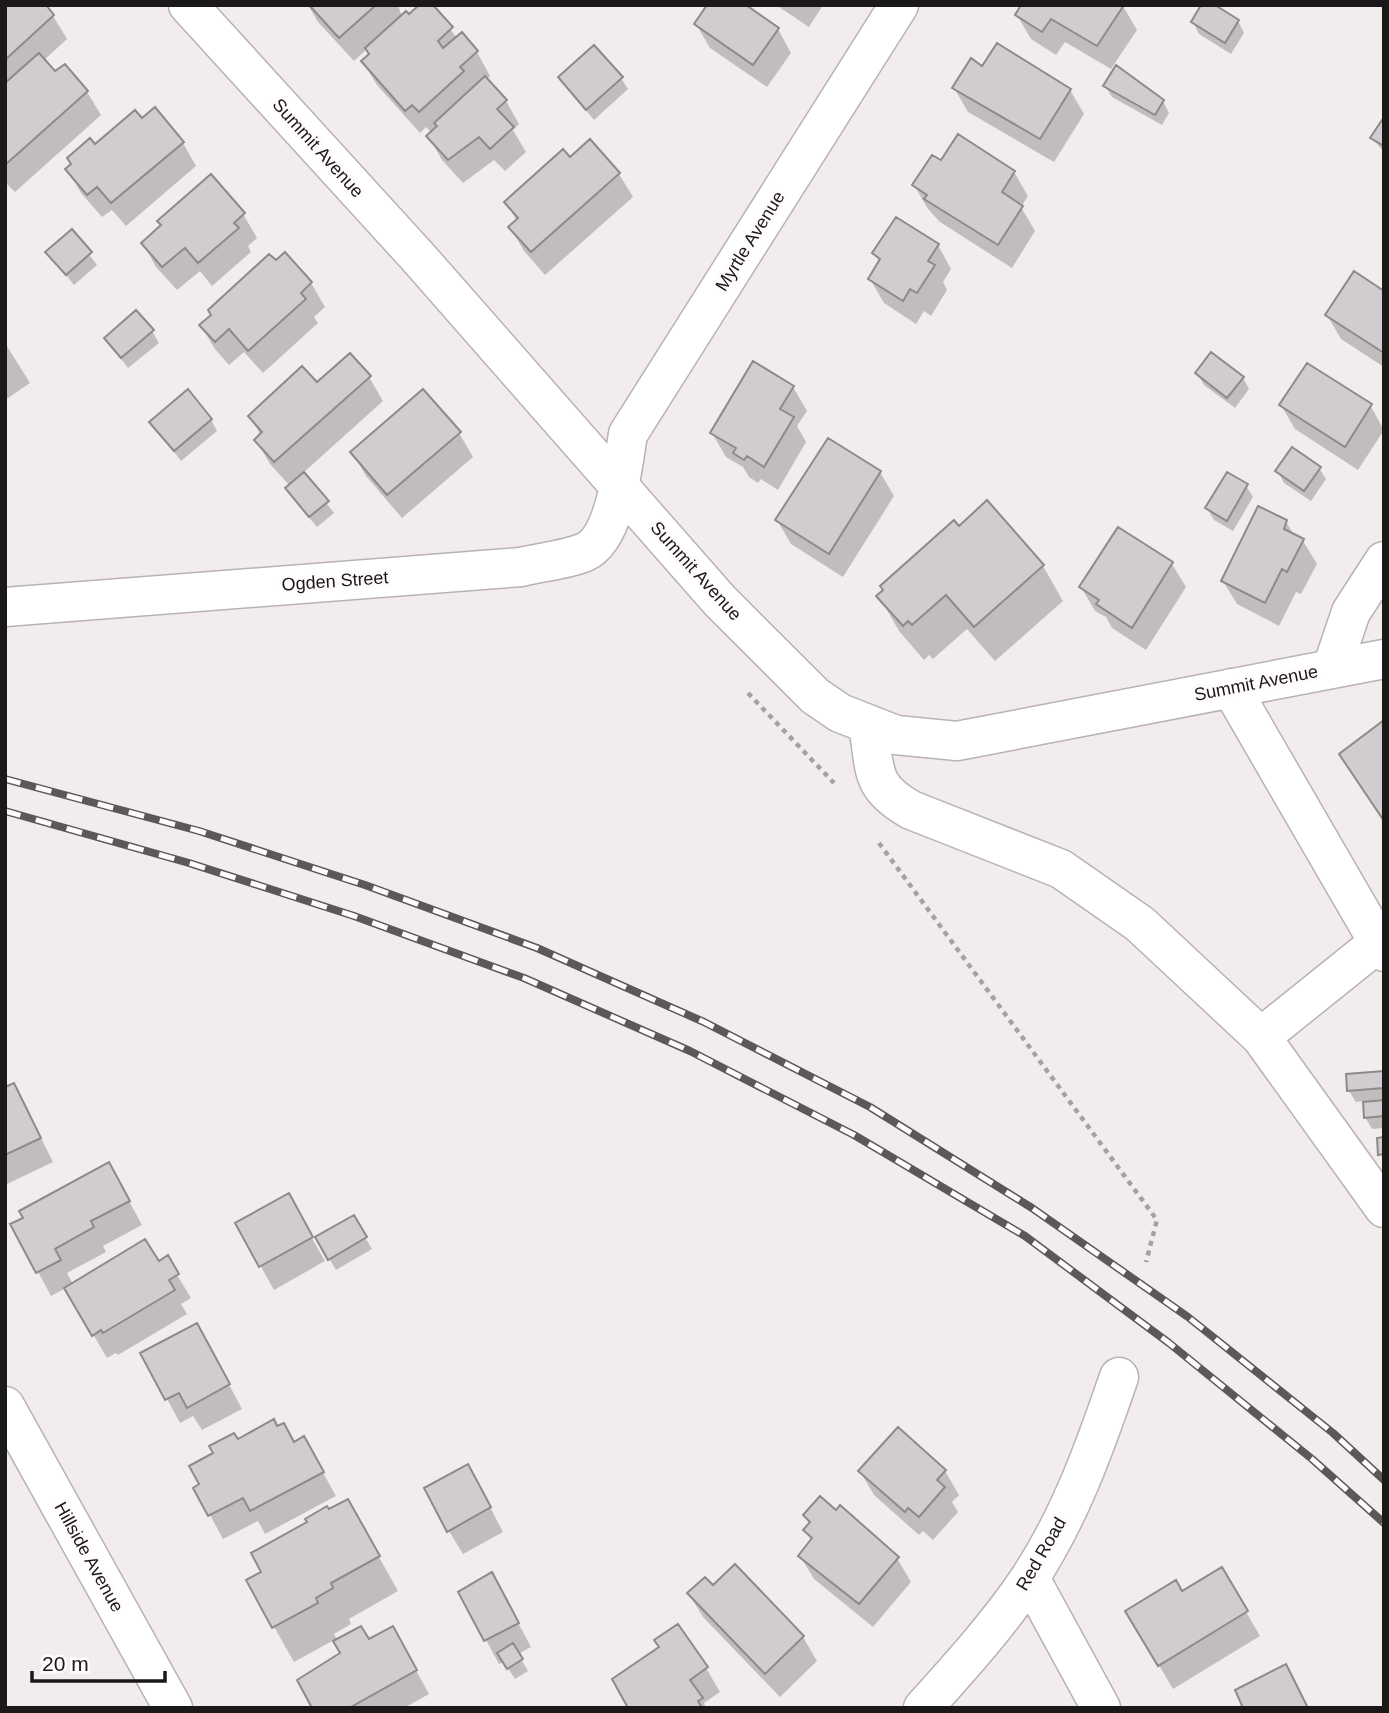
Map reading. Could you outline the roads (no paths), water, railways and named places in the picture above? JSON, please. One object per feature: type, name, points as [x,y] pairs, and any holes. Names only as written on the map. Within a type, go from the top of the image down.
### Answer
[{"type":"street","name":"Summit Avenue","points":[[188,5],[417,256],[720,601],[815,696],[868,726],[926,740],[957,741],[1384,659]]},
{"type":"street","name":"Myrtle Avenue","points":[[620,484],[628,434],[899,5]]},
{"type":"street","name":"Ogden Street","points":[[5,607],[521,567],[586,552],[605,531],[620,484]]},
{"type":"street","points":[[1332,668],[1351,612],[1384,561]]},
{"type":"street","points":[[1231,688],[1381,947],[1261,1037]]},
{"type":"street","points":[[868,726],[879,786],[890,798],[911,810],[1061,869],[1086,884],[1140,924],[1261,1037],[1384,1208]]},
{"type":"street","name":"Red Road","points":[[923,1708],[981,1644],[1030,1578],[1090,1463],[1119,1377]]},
{"type":"street","name":"Hillside Avenue","points":[[5,1406],[173,1708]]},
{"type":"street","points":[[1030,1578],[1101,1708]]},
{"type":"railway","points":[[5,779],[199,831],[365,885],[537,948],[704,1022],[870,1107],[1032,1208],[1188,1317],[1333,1433],[1384,1480]]},
{"type":"railway","points":[[5,811],[189,863],[354,916],[524,978],[690,1051],[854,1135],[1025,1236],[1169,1343],[1312,1459],[1384,1523]]}]
